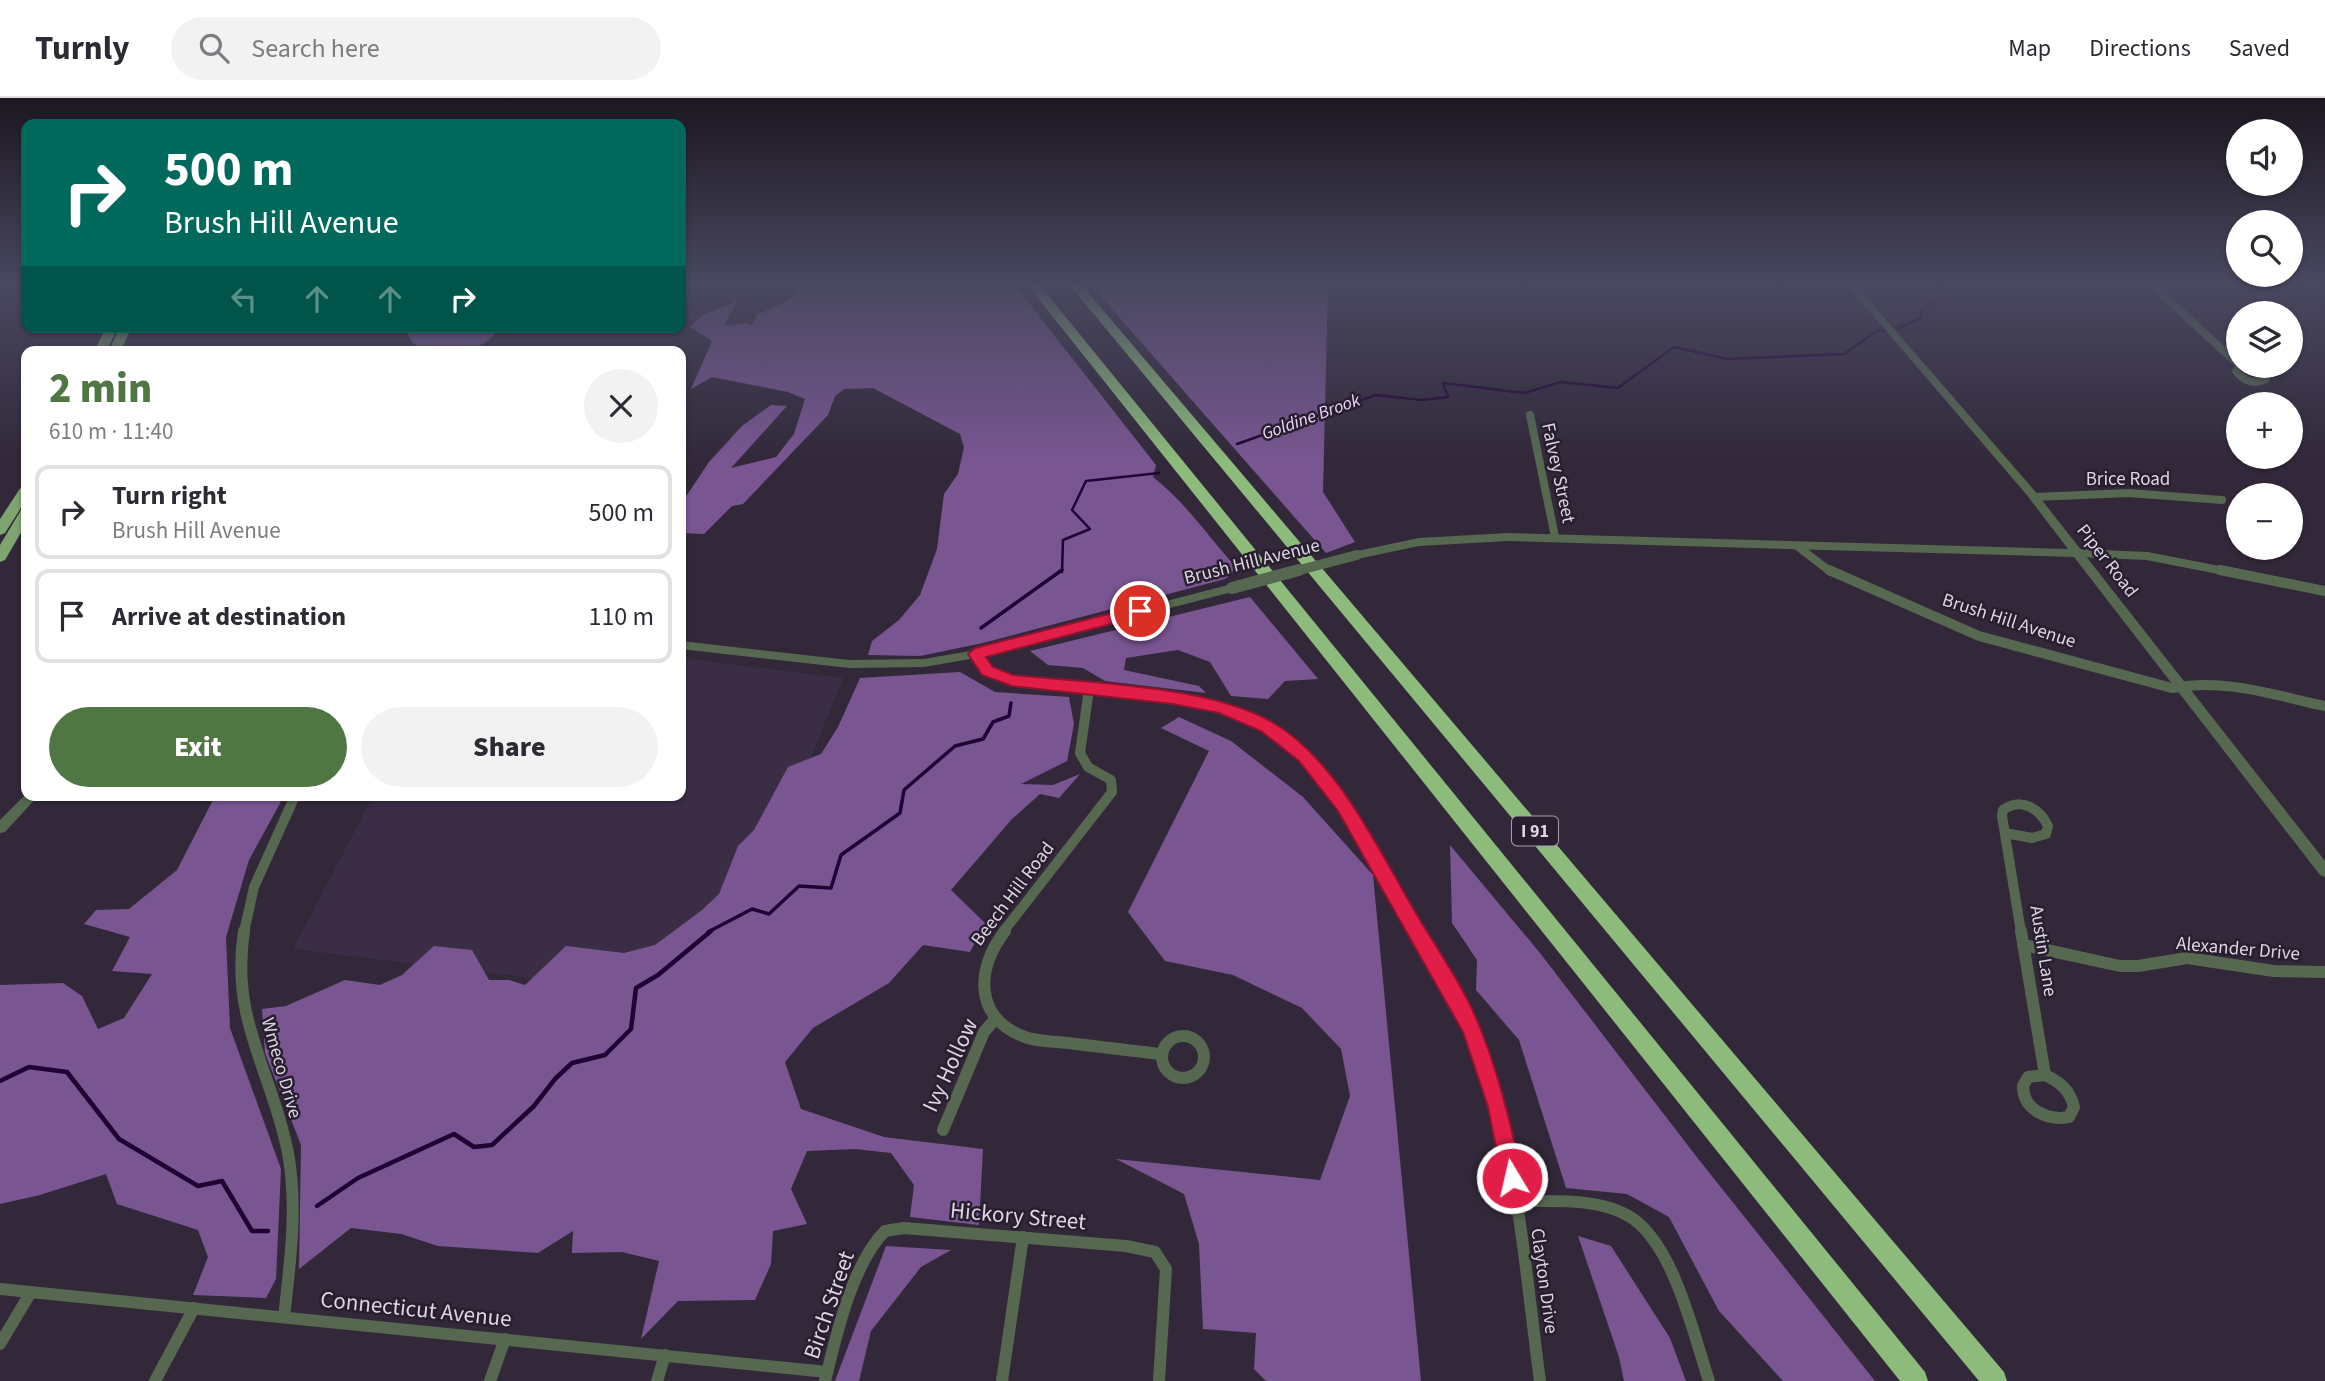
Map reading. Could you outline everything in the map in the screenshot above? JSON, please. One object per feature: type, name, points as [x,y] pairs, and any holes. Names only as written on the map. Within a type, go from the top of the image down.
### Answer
[{"type":"highway","name":"I 91","points":[[1080,343],[1916,1381]]},
{"type":"highway","name":"I 91","points":[[1124,343],[1995,1381]]},
{"type":"main road","points":[[0,530],[21,498]]},
{"type":"main road","points":[[0,557],[21,521]]},
{"type":"street","name":"Piper Road","points":[[1901,343],[2079,553],[2325,871]]},
{"type":"street","name":"Falvey Street","points":[[1530,415],[1555,537]]},
{"type":"street","name":"Brice Road","points":[[2034,497],[2125,493],[2222,500]]},
{"type":"street","name":"Brush Hill Avenue","points":[[686,646],[868,665],[924,663],[975,654],[1356,555],[1443,540],[1555,537],[2079,553]]},
{"type":"street","name":"Brush Hill Avenue","points":[[1797,546],[1832,573],[1979,636],[2172,688],[2225,684],[2325,705]]},
{"type":"street","points":[[2079,553],[2147,556],[2325,591]]},
{"type":"street","name":"Clayton Drive","points":[[975,654],[985,669],[1005,679],[1189,700],[1236,712],[1280,736],[1327,782],[1416,928],[1472,1030],[1502,1125],[1540,1381]]},
{"type":"street","name":"Beech Hill Road","points":[[996,1018],[986,1004],[982,988],[982,972],[989,952],[1112,792],[1111,780],[1090,769],[1080,754],[1089,690]]},
{"type":"street","points":[[0,828],[27,801]]},
{"type":"street","name":"Wmeco Drive","points":[[284,1317],[293,1221],[290,1167],[273,1102],[253,1044],[241,982],[240,959],[252,888],[265,853],[292,801]]},
{"type":"street","name":"Austin Lane","points":[[2005,833],[2045,1075]]},
{"type":"street","name":"Alexander Drive","points":[[2024,945],[2120,966],[2138,966],[2187,958],[2274,971],[2325,972]]},
{"type":"street","points":[[996,1018],[1015,1033],[1039,1041],[1160,1054]]},
{"type":"street","name":"Ivy Hollow","points":[[943,1130],[984,1032],[996,1018]]},
{"type":"street","points":[[1185,1036],[1200,1044],[1205,1059],[1197,1074],[1180,1078],[1165,1070],[1160,1054],[1169,1040],[1185,1036]]},
{"type":"street","points":[[2035,1075],[2045,1075],[2060,1082],[2070,1094],[2074,1107],[2069,1117],[2057,1120],[2047,1117],[2032,1108],[2026,1100],[2023,1087],[2025,1080],[2035,1075]]},
{"type":"street","points":[[1515,1201],[1604,1207],[1626,1215],[1647,1229],[1666,1261],[1709,1381]]},
{"type":"street","name":"Hickory Street","points":[[874,1244],[878,1236],[893,1229],[923,1228],[1126,1246],[1155,1252],[1166,1269],[1159,1381]]},
{"type":"street","points":[[1002,1381],[1023,1237]]},
{"type":"street","name":"Birch Street","points":[[826,1376],[863,1266],[874,1244]]},
{"type":"street","name":"Connecticut Avenue","points":[[0,1289],[665,1355],[826,1376]]},
{"type":"street","points":[[0,1344],[30,1292]]},
{"type":"street","points":[[155,1381],[194,1308]]},
{"type":"street","points":[[490,1381],[505,1339]]},
{"type":"street","points":[[657,1381],[665,1355]]},
{"type":"shaded area","points":[[413,343],[485,343],[478,346],[416,346]]},
{"type":"shaded area","points":[[711,343],[1060,343],[1156,465],[1153,477],[1186,508],[1235,566],[1225,579],[983,643],[920,656],[868,655],[872,641],[899,620],[920,595],[937,549],[944,494],[958,474],[964,447],[960,434],[873,388],[844,389],[835,396],[828,415],[743,504],[732,506],[704,534],[686,533],[686,496],[709,462],[742,426],[771,405],[787,406],[731,468],[776,457],[794,434],[805,399],[788,392],[712,377],[691,389]]},
{"type":"shaded area","points":[[1142,343],[1327,343],[1323,492],[1355,542],[1326,553]]},
{"type":"shaded area","points":[[1250,597],[1318,679],[1285,681],[1268,699],[1231,696],[1210,662],[1178,650],[1126,658],[1124,670],[1199,686],[1206,693],[1105,681],[1083,668],[1048,665],[1030,651]]},
{"type":"shaded area","points":[[686,659],[843,678],[712,1000],[293,949],[370,801],[686,801]]},
{"type":"shaded area","points":[[960,672],[995,692],[1069,697],[1074,724],[1067,761],[1021,784],[1053,785],[1080,774],[1059,798],[1040,794],[1012,819],[951,890],[985,923],[970,952],[923,945],[889,983],[813,1028],[785,1062],[801,1109],[884,1137],[983,1149],[979,1225],[910,1217],[914,1185],[891,1153],[855,1149],[807,1151],[791,1189],[807,1224],[773,1231],[771,1264],[755,1300],[678,1301],[641,1339],[659,1261],[622,1252],[572,1253],[573,1231],[538,1253],[438,1246],[401,1234],[351,1228],[299,1269],[301,1145],[265,1053],[262,1009],[286,1006],[345,980],[380,985],[402,975],[434,946],[472,950],[489,980],[509,980],[525,985],[566,946],[624,953],[655,945],[719,894],[738,846],[754,830],[788,767],[821,754],[838,727],[860,678]]},
{"type":"shaded area","points":[[1179,717],[1231,741],[1303,797],[1373,875],[1421,1381],[1266,1381],[1254,1369],[1256,1333],[1203,1329],[1199,1244],[1184,1194],[1116,1159],[1320,1180],[1350,1096],[1341,1049],[1302,1008],[1233,975],[1165,961],[1128,912],[1209,751],[1161,728]]},
{"type":"shaded area","points":[[212,801],[281,801],[249,860],[226,937],[230,1028],[281,1169],[276,1279],[266,1298],[193,1295],[208,1257],[198,1230],[117,1204],[106,1174],[40,1195],[0,1204],[0,985],[63,983],[82,996],[98,1029],[124,1018],[152,974],[112,971],[130,937],[84,924],[96,910],[129,909],[177,870]]},
{"type":"shaded area","points":[[1450,845],[1540,953],[1696,1156],[1875,1381],[1783,1381],[1719,1311],[1669,1217],[1627,1194],[1566,1188],[1519,1040],[1476,990],[1477,960],[1452,923]]},
{"type":"shaded area","points":[[1578,1236],[1611,1246],[1670,1338],[1686,1381],[1624,1381],[1619,1357]]},
{"type":"shaded area","points":[[886,1246],[951,1250],[921,1267],[871,1331],[859,1381],[835,1381]]},
{"type":"waterway","name":"Goldine Brook","points":[[1237,444],[1376,395],[1422,400],[1448,397],[1443,383],[1524,393],[1561,382],[1618,388],[1674,347],[1727,359],[1844,354],[1860,343]]},
{"type":"waterway","name":"Goldine Brook","points":[[1062,572],[1063,540],[1090,529],[1072,510],[1086,481],[1159,473]]},
{"type":"waterway","name":"Goldine Brook","points":[[981,628],[1062,570]]},
{"type":"waterway","name":"Goldine Brook","points":[[708,932],[752,909],[769,914],[799,886],[831,888],[841,855],[900,813],[904,790],[955,746],[983,739],[993,722],[1009,716],[1011,703]]},
{"type":"waterway","name":"Goldine Brook","points":[[317,1206],[358,1178],[454,1134],[474,1147],[492,1145],[534,1106],[555,1079],[572,1063],[605,1055],[631,1029],[636,988],[658,975],[711,931]]},
{"type":"waterway","name":"Goldine Brook","points":[[0,1081],[29,1067],[67,1072],[119,1139],[198,1186],[222,1181],[252,1231],[268,1231]]},
{"type":"route","points":[[1140,611],[975,654],[981,665],[996,676],[1030,684],[1205,703],[1253,719],[1292,745],[1327,782],[1344,806],[1461,1007],[1472,1030],[1498,1107],[1512,1178]]}]
